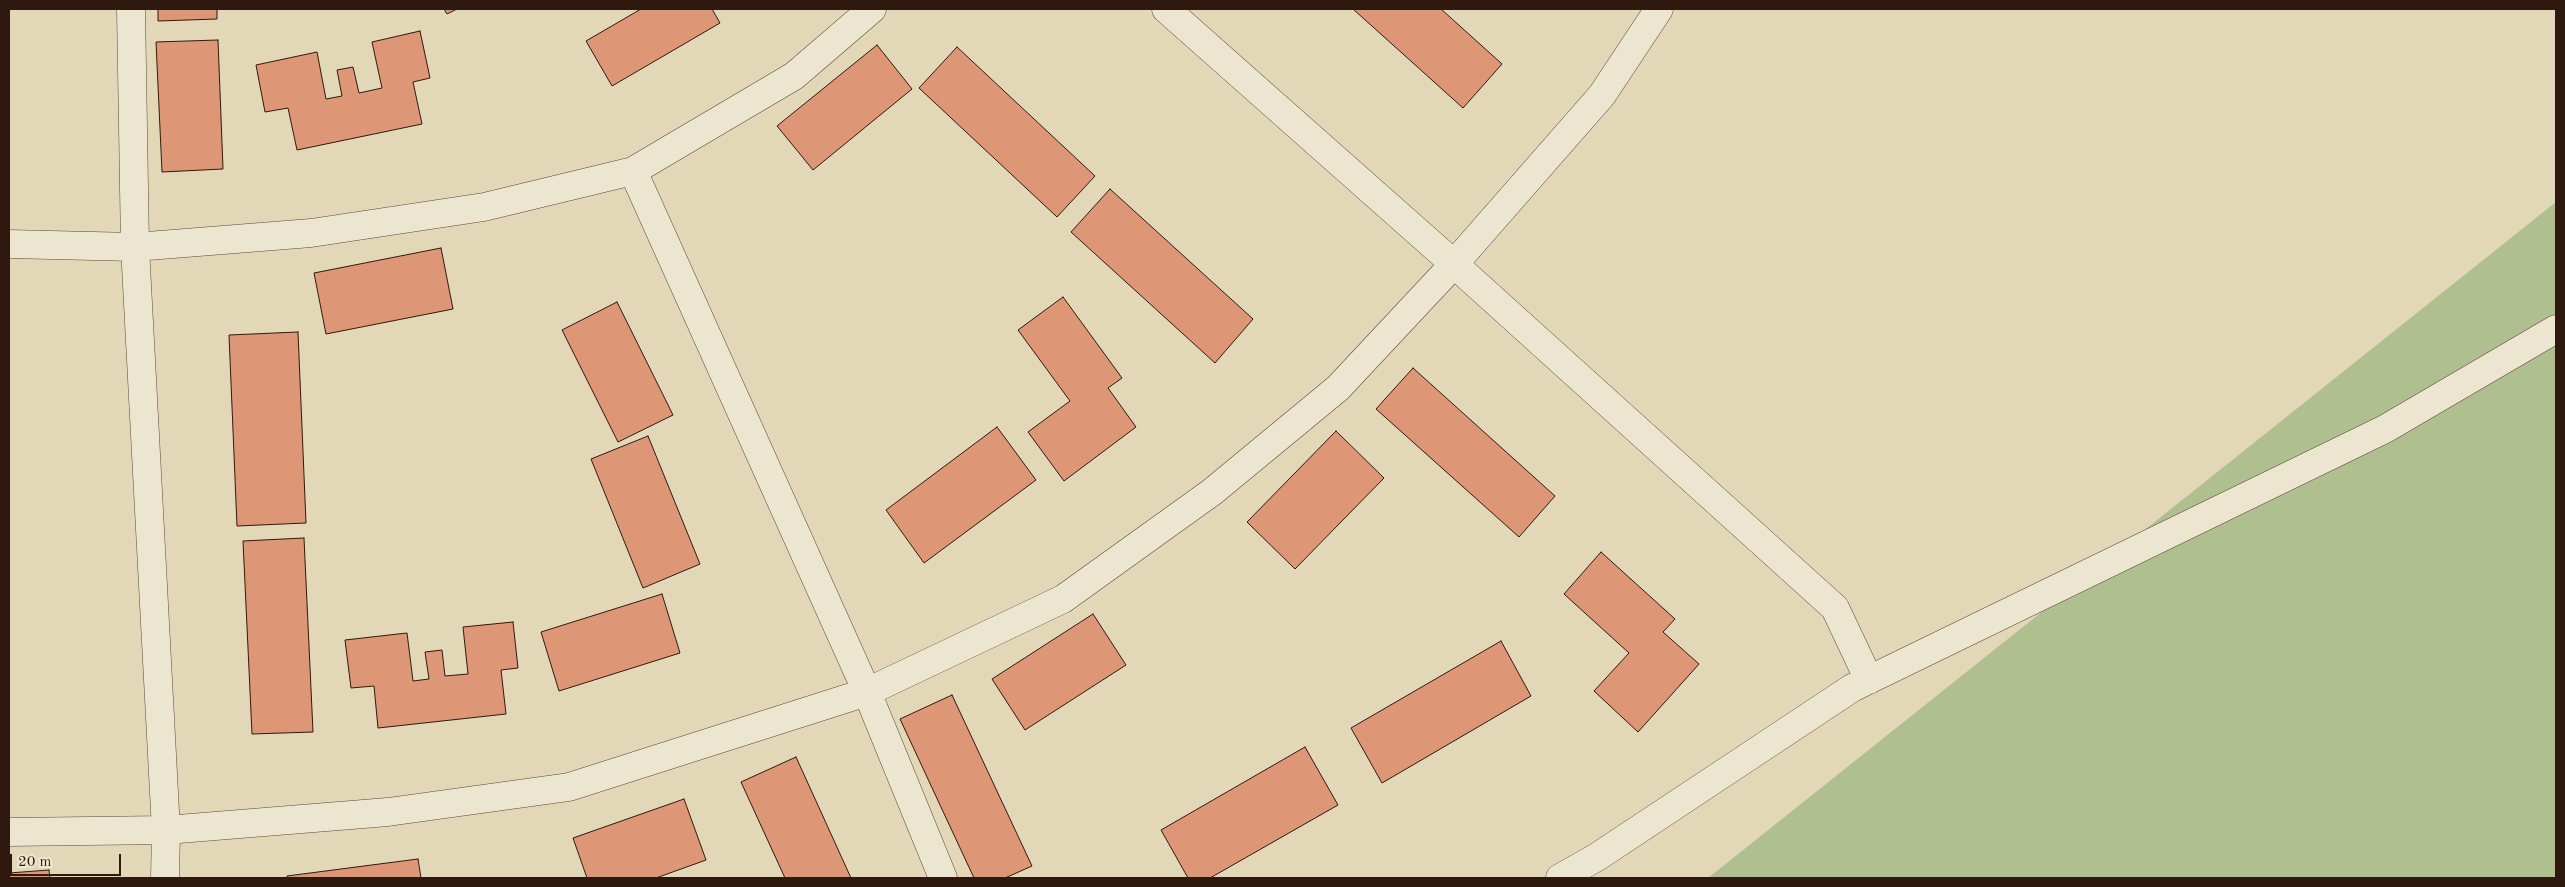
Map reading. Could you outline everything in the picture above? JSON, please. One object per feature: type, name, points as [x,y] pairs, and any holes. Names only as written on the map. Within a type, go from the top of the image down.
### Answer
[{"type":"street","points":[[130,9],[135,247],[166,830],[165,878]]},
{"type":"street","points":[[9,244],[135,247],[311,233],[484,207],[633,171],[794,76],[872,9]]},
{"type":"street","points":[[1166,9],[1454,264],[1835,608],[1869,680]]},
{"type":"street","points":[[9,832],[166,830],[388,812],[569,787],[867,692],[1063,599],[1212,492],[1338,388],[1454,264],[1602,96],[1659,9]]},
{"type":"street","points":[[633,171],[867,692],[942,878]]},
{"type":"street","points":[[1560,878],[1597,857],[1852,688],[2385,429],[2556,329]]},
{"type":"green space","points":[[2556,202],[2556,878],[1708,878]]},
{"type":"building","points":[[158,9],[217,9],[217,19],[158,21]]},
{"type":"building","points":[[444,9],[457,9],[447,14]]},
{"type":"building","points":[[641,9],[712,9],[720,23],[612,86],[586,41]]},
{"type":"building","points":[[1353,9],[1441,9],[1502,64],[1463,108]]},
{"type":"building","points":[[420,31],[430,78],[413,82],[422,124],[297,150],[288,108],[265,112],[256,65],[317,52],[326,99],[342,96],[337,70],[353,67],[359,93],[382,88],[372,42]]},
{"type":"building","points":[[218,40],[223,169],[162,172],[156,42]]},
{"type":"building","points":[[877,45],[912,89],[813,170],[777,126]]},
{"type":"building","points":[[957,47],[1095,176],[1057,217],[919,88]]},
{"type":"building","points":[[1110,189],[1253,319],[1215,363],[1071,232]]},
{"type":"building","points":[[441,248],[453,309],[326,334],[314,273]]},
{"type":"building","points":[[1063,297],[1122,378],[1108,388],[1136,427],[1064,481],[1028,432],[1070,401],[1018,330]]},
{"type":"building","points":[[617,302],[673,415],[618,442],[562,330]]},
{"type":"building","points":[[298,332],[306,523],[237,526],[229,335]]},
{"type":"building","points":[[1413,368],[1555,496],[1519,537],[1376,409]]},
{"type":"building","points":[[997,427],[1036,480],[924,563],[886,510]]},
{"type":"building","points":[[1336,431],[1384,478],[1295,569],[1247,522]]},
{"type":"building","points":[[648,436],[700,564],[643,588],[591,459]]},
{"type":"building","points":[[304,538],[313,732],[252,734],[243,541]]},
{"type":"building","points":[[1601,552],[1675,619],[1663,632],[1699,664],[1638,732],[1594,691],[1629,653],[1564,594]]},
{"type":"building","points":[[662,594],[680,653],[559,691],[541,632]]},
{"type":"building","points":[[1093,614],[1126,665],[1025,730],[992,679]]},
{"type":"building","points":[[513,622],[518,668],[501,670],[506,714],[378,728],[374,686],[351,688],[345,640],[407,633],[413,681],[429,679],[425,652],[442,650],[445,676],[468,674],[463,627]]},
{"type":"building","points":[[1501,641],[1531,696],[1382,783],[1351,728]]},
{"type":"building","points":[[952,695],[1032,866],[1005,878],[974,878],[900,719]]},
{"type":"building","points":[[1305,747],[1338,805],[1210,878],[1188,878],[1161,830]]},
{"type":"building","points":[[796,757],[851,878],[785,878],[741,782]]},
{"type":"building","points":[[684,799],[706,860],[656,878],[587,878],[573,838]]},
{"type":"building","points":[[418,859],[421,878],[287,878],[287,876]]},
{"type":"building","points":[[49,870],[50,878],[9,878],[9,873]]}]
